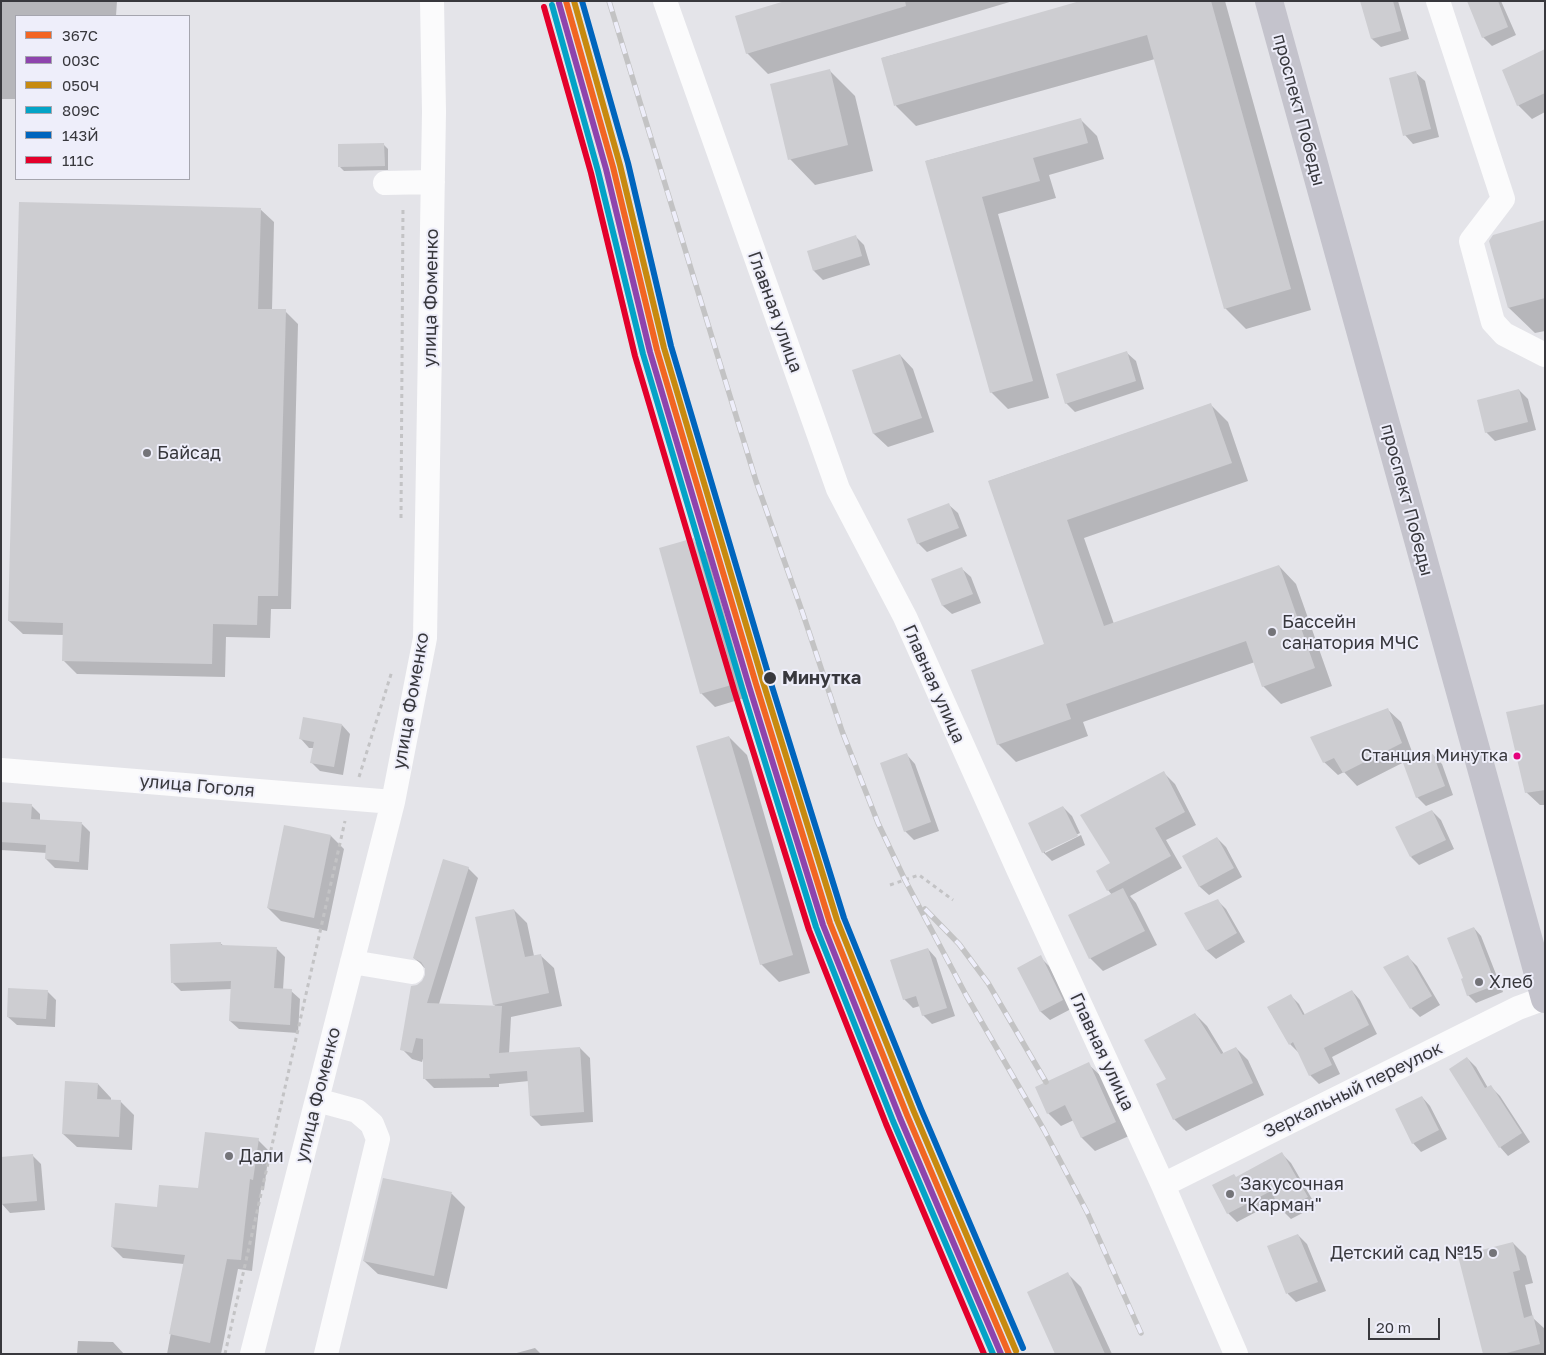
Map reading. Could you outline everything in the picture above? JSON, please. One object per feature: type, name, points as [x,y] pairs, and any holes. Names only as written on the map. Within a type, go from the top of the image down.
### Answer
[{"type":"main road","name":"проспект Победы","points":[[1269,1],[1545,998]]},
{"type":"street","name":"улица Фоменко","points":[[252,1354],[393,802],[425,638],[434,112],[432,1]]},
{"type":"street","name":"Главная улица","points":[[665,1],[838,489],[904,617],[1163,1185],[1236,1354]]},
{"type":"street","points":[[1438,1],[1503,199],[1471,241],[1493,322],[1504,334],[1545,354]]},
{"type":"street","points":[[394,183],[433,182]]},
{"type":"street","name":"улица Гоголя","points":[[1,770],[393,802]]},
{"type":"street","points":[[352,962],[412,972]]},
{"type":"street","name":"Зеркальный переулок","points":[[1163,1185],[1518,1008],[1545,998]]},
{"type":"street","points":[[317,1100],[357,1112],[372,1124],[378,1139],[326,1354]]},
{"type":"path","points":[[394,183],[401,519]]},
{"type":"path","points":[[225,1354],[341,836],[394,665]]},
{"type":"path","points":[[890,885],[919,875],[953,900]]},
{"type":"building","points":[[785,1],[905,1],[906,6],[746,54],[735,16]]},
{"type":"building","points":[[1080,1],[1211,1],[1291,289],[1224,309],[1147,35],[894,106],[881,58]]},
{"type":"building","points":[[1360,1],[1393,1],[1401,31],[1371,39]]},
{"type":"building","points":[[1467,1],[1498,1],[1508,27],[1482,38]]},
{"type":"building","points":[[1545,49],[1545,93],[1517,106],[1502,70]]},
{"type":"building","points":[[830,69],[848,145],[788,160],[770,84]]},
{"type":"building","points":[[1416,71],[1431,129],[1403,136],[1389,78]]},
{"type":"building","points":[[1081,118],[1088,143],[1033,158],[1040,181],[982,197],[1033,381],[990,393],[925,161]]},
{"type":"building","points":[[384,143],[385,166],[338,167],[338,144]]},
{"type":"building","name":"Байсад","points":[[19,202],[261,208],[258,309],[286,309],[278,596],[258,596],[257,625],[213,624],[212,664],[62,661],[63,623],[8,621]]},
{"type":"building","points":[[1545,220],[1545,298],[1508,308],[1489,241],[1493,235]]},
{"type":"building","points":[[856,235],[862,256],[813,271],[807,251]]},
{"type":"building","points":[[1127,351],[1136,381],[1065,404],[1056,374]]},
{"type":"building","points":[[900,354],[922,418],[873,434],[852,370]]},
{"type":"building","points":[[1519,389],[1528,422],[1485,433],[1477,400]]},
{"type":"building","points":[[1211,403],[1232,463],[1067,520],[1104,626],[1279,565],[1315,668],[1262,687],[1246,641],[1066,704],[1071,719],[997,745],[971,670],[1044,644],[988,481]]},
{"type":"building","points":[[949,503],[959,528],[917,544],[907,519]]},
{"type":"building","points":[[694,538],[735,684],[700,694],[659,548]]},
{"type":"building","points":[[962,567],[973,594],[942,606],[931,579]]},
{"type":"building","points":[[1545,704],[1545,790],[1525,793],[1506,712]]},
{"type":"building","points":[[1388,708],[1402,743],[1343,773],[1334,758],[1323,763],[1310,737]]},
{"type":"building","points":[[303,717],[342,724],[334,767],[310,763],[314,742],[299,739]]},
{"type":"building","points":[[729,736],[793,955],[760,965],[696,746]]},
{"type":"building","points":[[907,753],[931,822],[904,832],[880,763]]},
{"type":"building","points":[[1433,754],[1445,786],[1416,798],[1403,763]]},
{"type":"building","points":[[1164,771],[1185,812],[1155,828],[1171,856],[1107,891],[1096,871],[1110,863],[1080,815]]},
{"type":"building","points":[[1,802],[32,804],[31,819],[82,822],[79,862],[45,859],[46,845],[1,842]]},
{"type":"building","points":[[1063,806],[1078,836],[1042,853],[1028,823]]},
{"type":"building","points":[[1432,810],[1446,840],[1410,857],[1395,827]]},
{"type":"building","points":[[284,825],[331,835],[314,918],[267,908]]},
{"type":"building","points":[[1217,837],[1234,868],[1199,887],[1182,856]]},
{"type":"building","points":[[443,859],[469,867],[427,1003],[502,1006],[499,1053],[580,1047],[584,1112],[530,1116],[527,1071],[489,1074],[490,1078],[423,1079],[423,1039],[416,1038],[412,1053],[400,1050],[411,986],[417,985],[425,975],[425,968],[421,962],[413,958]]},
{"type":"building","points":[[1123,888],[1145,931],[1089,959],[1068,915]]},
{"type":"building","points":[[1218,899],[1237,933],[1206,951],[1184,913]]},
{"type":"building","points":[[514,909],[525,957],[541,954],[549,993],[493,1005],[475,917]]},
{"type":"building","points":[[1474,927],[1496,985],[1467,996],[1461,979],[1463,978],[1447,938]]},
{"type":"building","points":[[221,942],[221,945],[277,947],[274,988],[292,989],[290,1025],[229,1021],[231,981],[171,983],[170,944]]},
{"type":"building","points":[[928,948],[947,1008],[922,1016],[916,996],[903,1000],[890,960]]},
{"type":"building","points":[[1041,955],[1063,1000],[1040,1012],[1017,968]]},
{"type":"building","points":[[1408,955],[1432,996],[1410,1009],[1383,967]]},
{"type":"building","points":[[8,988],[48,990],[46,1019],[7,1017]]},
{"type":"building","points":[[1352,990],[1369,1025],[1324,1048],[1332,1065],[1309,1076],[1293,1042],[1289,1045],[1267,1007],[1291,994],[1303,1015]]},
{"type":"building","points":[[1195,1013],[1221,1054],[1236,1047],[1253,1083],[1173,1120],[1156,1084],[1166,1079],[1144,1040]]},
{"type":"building","points":[[1467,1057],[1485,1088],[1491,1085],[1522,1133],[1499,1148],[1449,1069]]},
{"type":"building","points":[[1089,1062],[1116,1122],[1081,1138],[1065,1105],[1047,1114],[1035,1087]]},
{"type":"building","points":[[65,1081],[98,1083],[97,1099],[121,1100],[119,1137],[62,1134]]},
{"type":"building","points":[[1422,1096],[1439,1130],[1412,1144],[1395,1109]]},
{"type":"building","points":[[205,1132],[259,1138],[253,1180],[250,1179],[241,1260],[227,1259],[210,1343],[169,1334],[185,1255],[111,1247],[115,1203],[157,1207],[159,1185],[198,1188]]},
{"type":"building","points":[[1282,1152],[1308,1197],[1281,1211],[1271,1191],[1227,1214],[1212,1185],[1234,1174],[1236,1177]]},
{"type":"building","points":[[33,1154],[37,1201],[1,1204],[1,1157]]},
{"type":"building","points":[[383,1178],[452,1192],[434,1276],[363,1261]]},
{"type":"building","points":[[1298,1234],[1318,1282],[1286,1294],[1267,1246]]},
{"type":"building","points":[[1513,1242],[1520,1270],[1513,1272],[1524,1318],[1533,1315],[1540,1344],[1503,1354],[1483,1354],[1458,1256]]},
{"type":"building","points":[[1068,1272],[1105,1354],[1055,1354],[1027,1292]]},
{"type":"railway","points":[[609,1],[756,481],[842,731],[878,823],[905,880],[966,995],[1044,1130],[1087,1212],[1141,1333]]},
{"type":"railway","points":[[925,909],[959,944],[988,983],[1046,1082]]},
{"type":"transit line","name":"367С","points":[[566,1],[613,167],[657,350],[756,684],[830,923],[907,1115],[1009,1354]]},
{"type":"transit line","name":"050Ч","points":[[574,1],[620,165],[664,348],[763,682],[837,920],[914,1112],[1016,1351]]},
{"type":"transit line","name":"143Й","points":[[582,1],[628,163],[671,346],[770,680],[844,918],[921,1109],[1023,1348]]},
{"type":"transit line","name":"003С","points":[[559,3],[606,169],[650,352],[749,686],[823,925],[900,1118],[1001,1354]]},
{"type":"transit line","name":"809С","points":[[552,5],[598,171],[643,354],[742,688],[816,927],[893,1121],[993,1354]]},
{"type":"transit line","name":"111С","points":[[544,7],[591,173],[635,356],[734,690],[809,930],[886,1124],[984,1354]]},
{"type":"place","name":"Байсад","points":[[147,453]]},
{"type":"place","name":"Бассейн санатория МЧС","points":[[1272,632]]},
{"type":"place","name":"Минутка","points":[[770,678]]},
{"type":"place","name":"Станция Минутка","points":[[1517,756]]},
{"type":"place","name":"Хлеб","points":[[1479,982]]},
{"type":"place","name":"Дали","points":[[229,1156]]},
{"type":"place","name":"Закусочная \"Карман\"","points":[[1230,1194]]},
{"type":"place","name":"Детский сад №15","points":[[1493,1253]]}]
